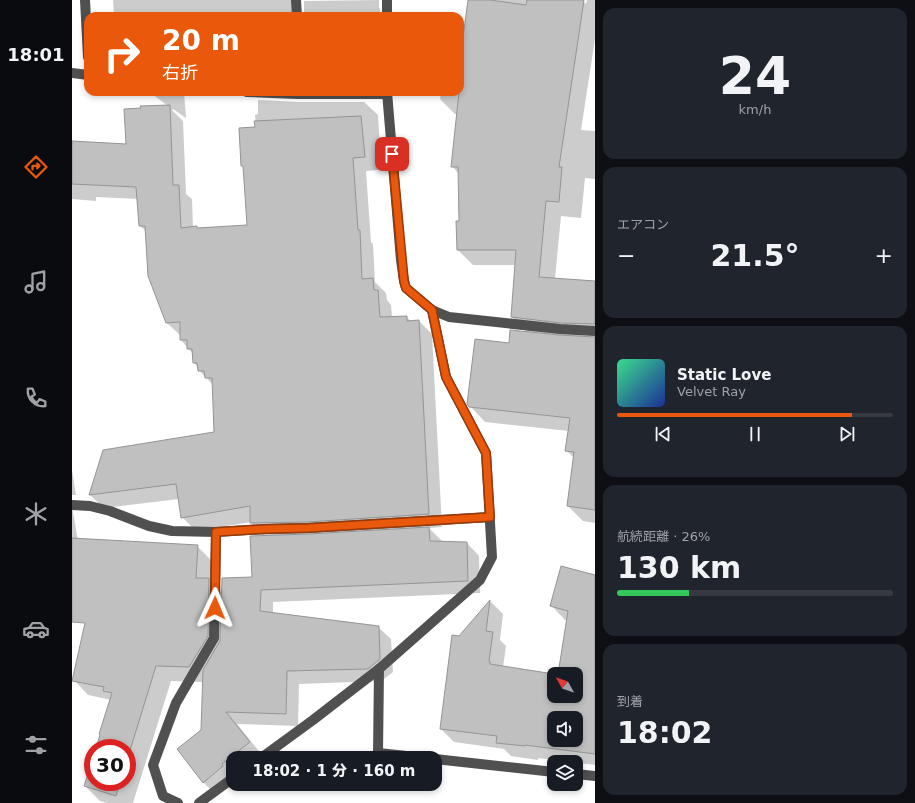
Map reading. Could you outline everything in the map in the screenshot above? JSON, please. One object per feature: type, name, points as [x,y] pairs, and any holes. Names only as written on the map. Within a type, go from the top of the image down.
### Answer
[{"type":"street","points":[[86,0],[86,12]]},
{"type":"street","points":[[296,0],[297,12]]},
{"type":"street","points":[[387,0],[387,12]]},
{"type":"street","points":[[72,73],[84,74]]},
{"type":"street","points":[[387,96],[401,260],[406,288],[432,310],[449,317],[560,329],[595,331]]},
{"type":"street","points":[[271,751],[379,670],[480,580],[492,557],[486,453],[446,377],[432,310]]},
{"type":"street","points":[[72,505],[90,506],[110,511],[150,526],[172,531],[216,532],[308,528],[490,517]]},
{"type":"street","points":[[178,803],[163,796],[153,765],[176,703],[214,638],[216,532]]},
{"type":"street","points":[[378,751],[379,670]]},
{"type":"street","points":[[442,760],[547,771]]},
{"type":"street","points":[[583,775],[595,776]]},
{"type":"street","points":[[199,803],[226,783]]},
{"type":"building","points":[[468,0],[490,0],[526,5],[527,0],[584,0],[559,167],[562,167],[559,202],[546,201],[539,277],[595,281],[595,324],[561,323],[511,317],[516,250],[457,250],[456,221],[459,221],[458,167],[451,167],[459,96],[464,96],[464,30]]},
{"type":"building","points":[[170,105],[173,185],[179,185],[181,228],[197,226],[197,228],[247,225],[239,128],[255,127],[254,121],[361,116],[365,157],[353,158],[358,230],[360,230],[362,279],[373,278],[374,290],[378,290],[380,317],[407,316],[407,321],[419,320],[429,514],[308,522],[250,523],[250,506],[181,518],[176,484],[89,495],[103,450],[214,432],[212,378],[205,378],[204,371],[198,371],[197,363],[193,363],[192,349],[187,349],[187,340],[180,340],[180,322],[166,323],[148,276],[145,226],[139,226],[136,187],[72,184],[72,141],[126,144],[124,109],[141,108],[140,106]]},
{"type":"building","points":[[510,330],[595,337],[595,510],[567,506],[574,452],[565,451],[570,418],[469,407],[467,404],[475,339],[509,343]]},
{"type":"building","points":[[429,527],[430,541],[467,542],[468,581],[261,590],[260,611],[379,626],[380,659],[368,669],[287,671],[286,714],[226,712],[250,742],[239,751],[226,751],[226,761],[222,764],[223,766],[203,783],[177,749],[201,730],[203,670],[220,641],[222,578],[252,577],[250,536]]},
{"type":"building","points":[[72,538],[198,545],[196,578],[209,578],[208,636],[189,667],[156,666],[133,739],[99,739],[112,693],[103,691],[104,687],[72,681],[85,623],[72,622]]},
{"type":"building","points":[[561,566],[595,575],[595,754],[525,745],[496,743],[497,736],[440,729],[452,635],[459,636],[490,600],[486,631],[493,632],[489,661],[490,664],[547,673],[547,703],[583,703],[583,667],[559,667],[568,611],[550,606]]},
{"type":"building","points":[[100,791],[117,791],[116,796]]},
{"type":"route","points":[[215,608],[216,532],[490,517],[486,453],[446,377],[432,310],[406,288],[404,281],[392,154]]}]
